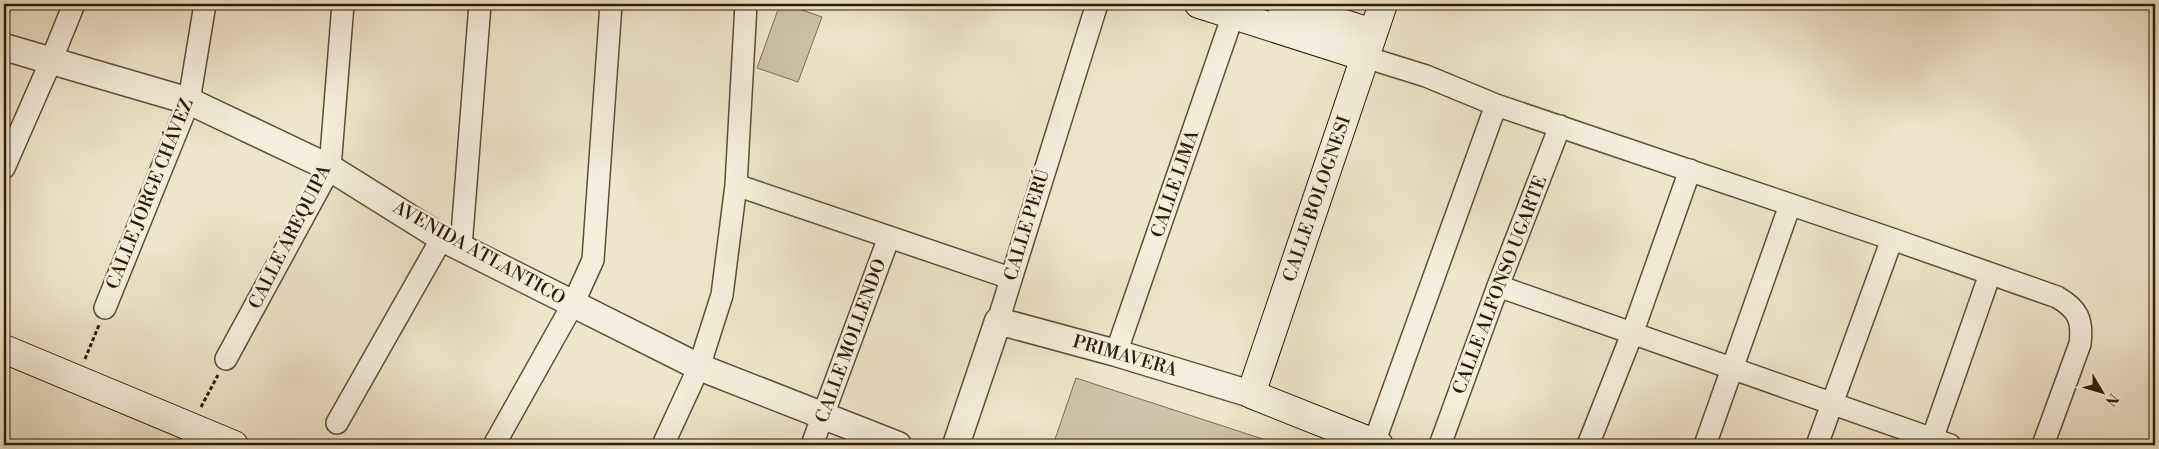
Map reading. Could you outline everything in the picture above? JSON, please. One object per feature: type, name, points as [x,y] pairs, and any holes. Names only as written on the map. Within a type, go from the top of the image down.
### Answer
[{"type":"main road","points":[[1200,4],[1233,15],[1369,45]]},
{"type":"main road","points":[[1281,4],[1369,45]]},
{"type":"main road","name":"CALLE BOLOGNESI","points":[[1250,394],[1382,4]]},
{"type":"main road","points":[[4,349],[234,445]]},
{"type":"main road","points":[[1250,394],[1327,436],[1376,444]]},
{"type":"street","points":[[4,168],[74,4]]},
{"type":"street","name":"CALLE JORGE CHÁVEZ","points":[[105,308],[189,101],[206,4]]},
{"type":"street","name":"CALLE AREQUIPA","points":[[226,359],[330,168],[343,4]]},
{"type":"street","points":[[337,423],[452,243],[480,4]]},
{"type":"street","points":[[494,445],[573,304],[593,260],[611,4]]},
{"type":"street","points":[[663,445],[699,367],[722,295],[736,185],[746,4]]},
{"type":"street","name":"CALLE PERÚ","points":[[956,445],[998,321],[1097,4]]},
{"type":"street","name":"CALLE LIMA","points":[[1116,353],[1233,15]]},
{"type":"street","points":[[1369,45],[1426,76],[1496,104],[1892,239],[2057,297],[2071,305],[2078,316],[2082,330],[2080,344],[2043,445]]},
{"type":"street","name":"AVENIDA ATLANTICO","points":[[4,47],[189,101],[330,168],[452,243],[699,367],[898,445]]},
{"type":"street","points":[[1376,444],[1496,104]]},
{"type":"street","name":"CALLE ALFONSO UGARTE","points":[[1440,445],[1498,286],[1560,126]]},
{"type":"street","points":[[1588,445],[1632,334],[1690,170]]},
{"type":"street","points":[[736,185],[1010,278]]},
{"type":"street","points":[[1705,445],[1790,205]]},
{"type":"street","name":"CALLE MOLLENDO","points":[[812,445],[889,237]]},
{"type":"street","points":[[1817,445],[1892,239]]},
{"type":"street","points":[[1498,286],[1937,443],[1990,274]]},
{"type":"street","name":"PRIMAVERA","points":[[998,321],[1116,353],[1250,394]]},
{"type":"path","name":"CALLE JORGE CHÁVEZ","points":[[77,380],[105,308]]},
{"type":"path","points":[[191,427],[226,359]]},
{"type":"shaded area","points":[[780,4],[822,17],[798,82],[757,68]]},
{"type":"shaded area","points":[[1076,378],[1281,445],[1053,445]]}]
